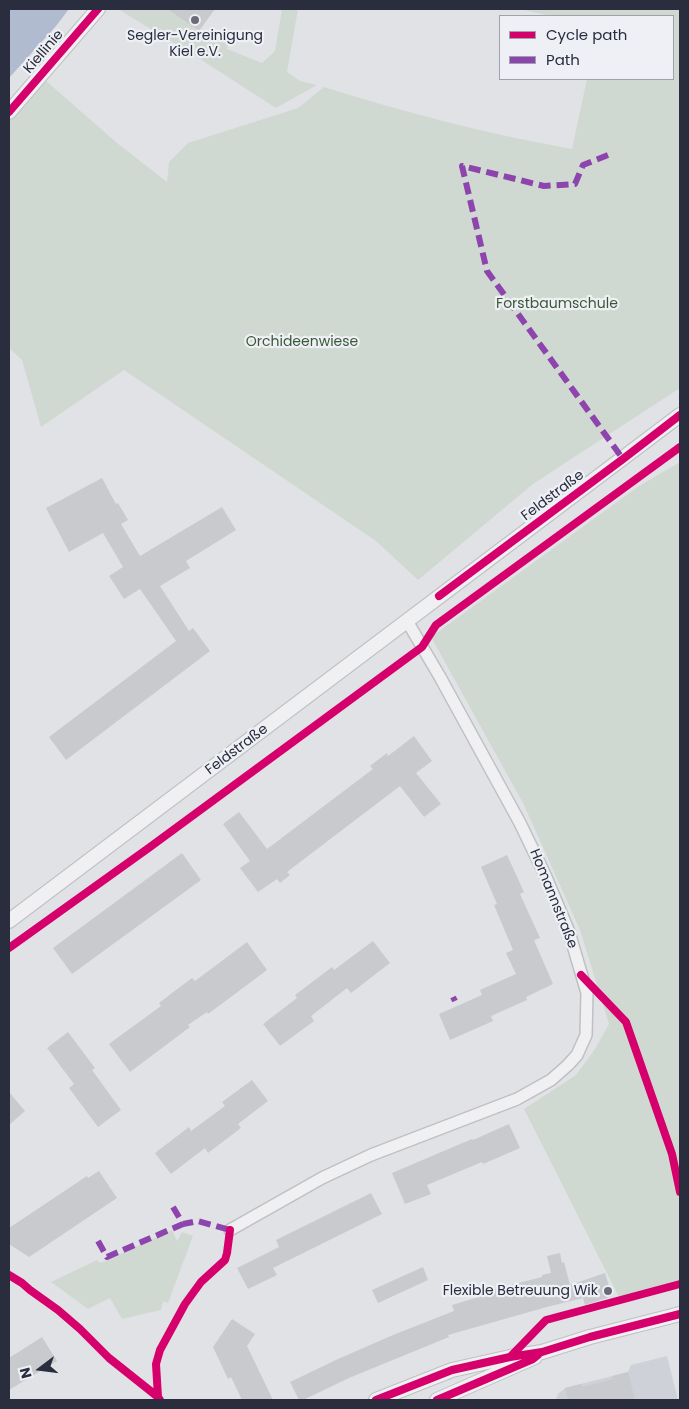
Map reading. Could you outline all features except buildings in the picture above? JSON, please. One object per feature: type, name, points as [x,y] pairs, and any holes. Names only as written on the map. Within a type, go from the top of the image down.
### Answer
[{"type":"street","name":"Kiellinie","points":[[9,112],[98,9]]},
{"type":"street","name":"Feldstraße","points":[[9,921],[680,415]]},
{"type":"street","name":"Homannstraße","points":[[230,1230],[322,1178],[370,1155],[517,1099],[551,1080],[577,1055],[586,1035],[587,993],[569,932],[546,877],[516,815],[407,620]]},
{"type":"street","points":[[376,1400],[452,1370],[542,1352],[590,1337],[680,1314]]},
{"type":"street","points":[[437,1400],[533,1359],[542,1352]]},
{"type":"shaded area","points":[[667,1356],[678,1400],[556,1400],[558,1394],[565,1388],[628,1372],[631,1365]]},
{"type":"green space","points":[[118,9],[167,9],[207,38],[229,42],[227,49],[262,63],[275,51],[282,9],[298,9],[287,72],[300,81],[317,85],[276,108]]},
{"type":"green space","points":[[520,9],[680,9],[680,388],[533,484],[418,580],[376,541],[124,370],[41,427],[22,360],[9,348],[9,121],[44,79],[117,143],[167,182],[169,162],[188,143],[298,108],[324,87],[448,122],[572,149],[587,80],[674,80],[674,15],[547,15]]},
{"type":"green space","points":[[680,462],[680,1280],[619,1297],[524,1109],[576,1075],[595,1049],[609,1024],[580,930],[524,805],[431,637],[639,486]]},
{"type":"green space","points":[[172,1230],[177,1241],[182,1232],[193,1236],[168,1303],[163,1301],[161,1310],[122,1319],[110,1298],[88,1309],[51,1282],[97,1260],[101,1263]]},
{"type":"water","points":[[9,9],[69,9],[9,78]]},
{"type":"marked path","points":[[608,155],[583,165],[575,184],[544,186],[462,166],[487,271],[623,459]]},
{"type":"marked path","points":[[453,997],[455,1001]]},
{"type":"marked path","points":[[173,1207],[183,1224],[198,1221],[230,1230],[229,1235]]},
{"type":"marked path","points":[[98,1241],[107,1257],[183,1224]]},
{"type":"cycle path","points":[[9,112],[98,9]]},
{"type":"cycle path","points":[[439,596],[680,415]]},
{"type":"cycle path","points":[[9,948],[422,647],[436,625],[680,447]]},
{"type":"cycle path","points":[[581,975],[626,1022],[672,1154],[680,1192]]},
{"type":"cycle path","points":[[158,1397],[156,1364],[160,1350],[185,1304],[201,1282],[225,1260],[230,1230]]},
{"type":"cycle path","points":[[9,1275],[58,1310],[109,1358],[160,1400]]},
{"type":"cycle path","points":[[510,1357],[546,1320],[680,1284]]},
{"type":"cycle path","points":[[376,1400],[452,1370],[542,1352],[590,1337],[680,1314]]},
{"type":"cycle path","points":[[437,1400],[533,1359],[538,1355]]},
{"type":"place","name":"Segler-Vereinigung Kiel e.V.","points":[[195,20]]},
{"type":"place","name":"Flexible Betreuung Wik","points":[[608,1291]]},
{"type":"park label","name":"Forstbaumschule","points":[[557,304]]},
{"type":"park label","name":"Orchideenwiese","points":[[302,342]]}]
